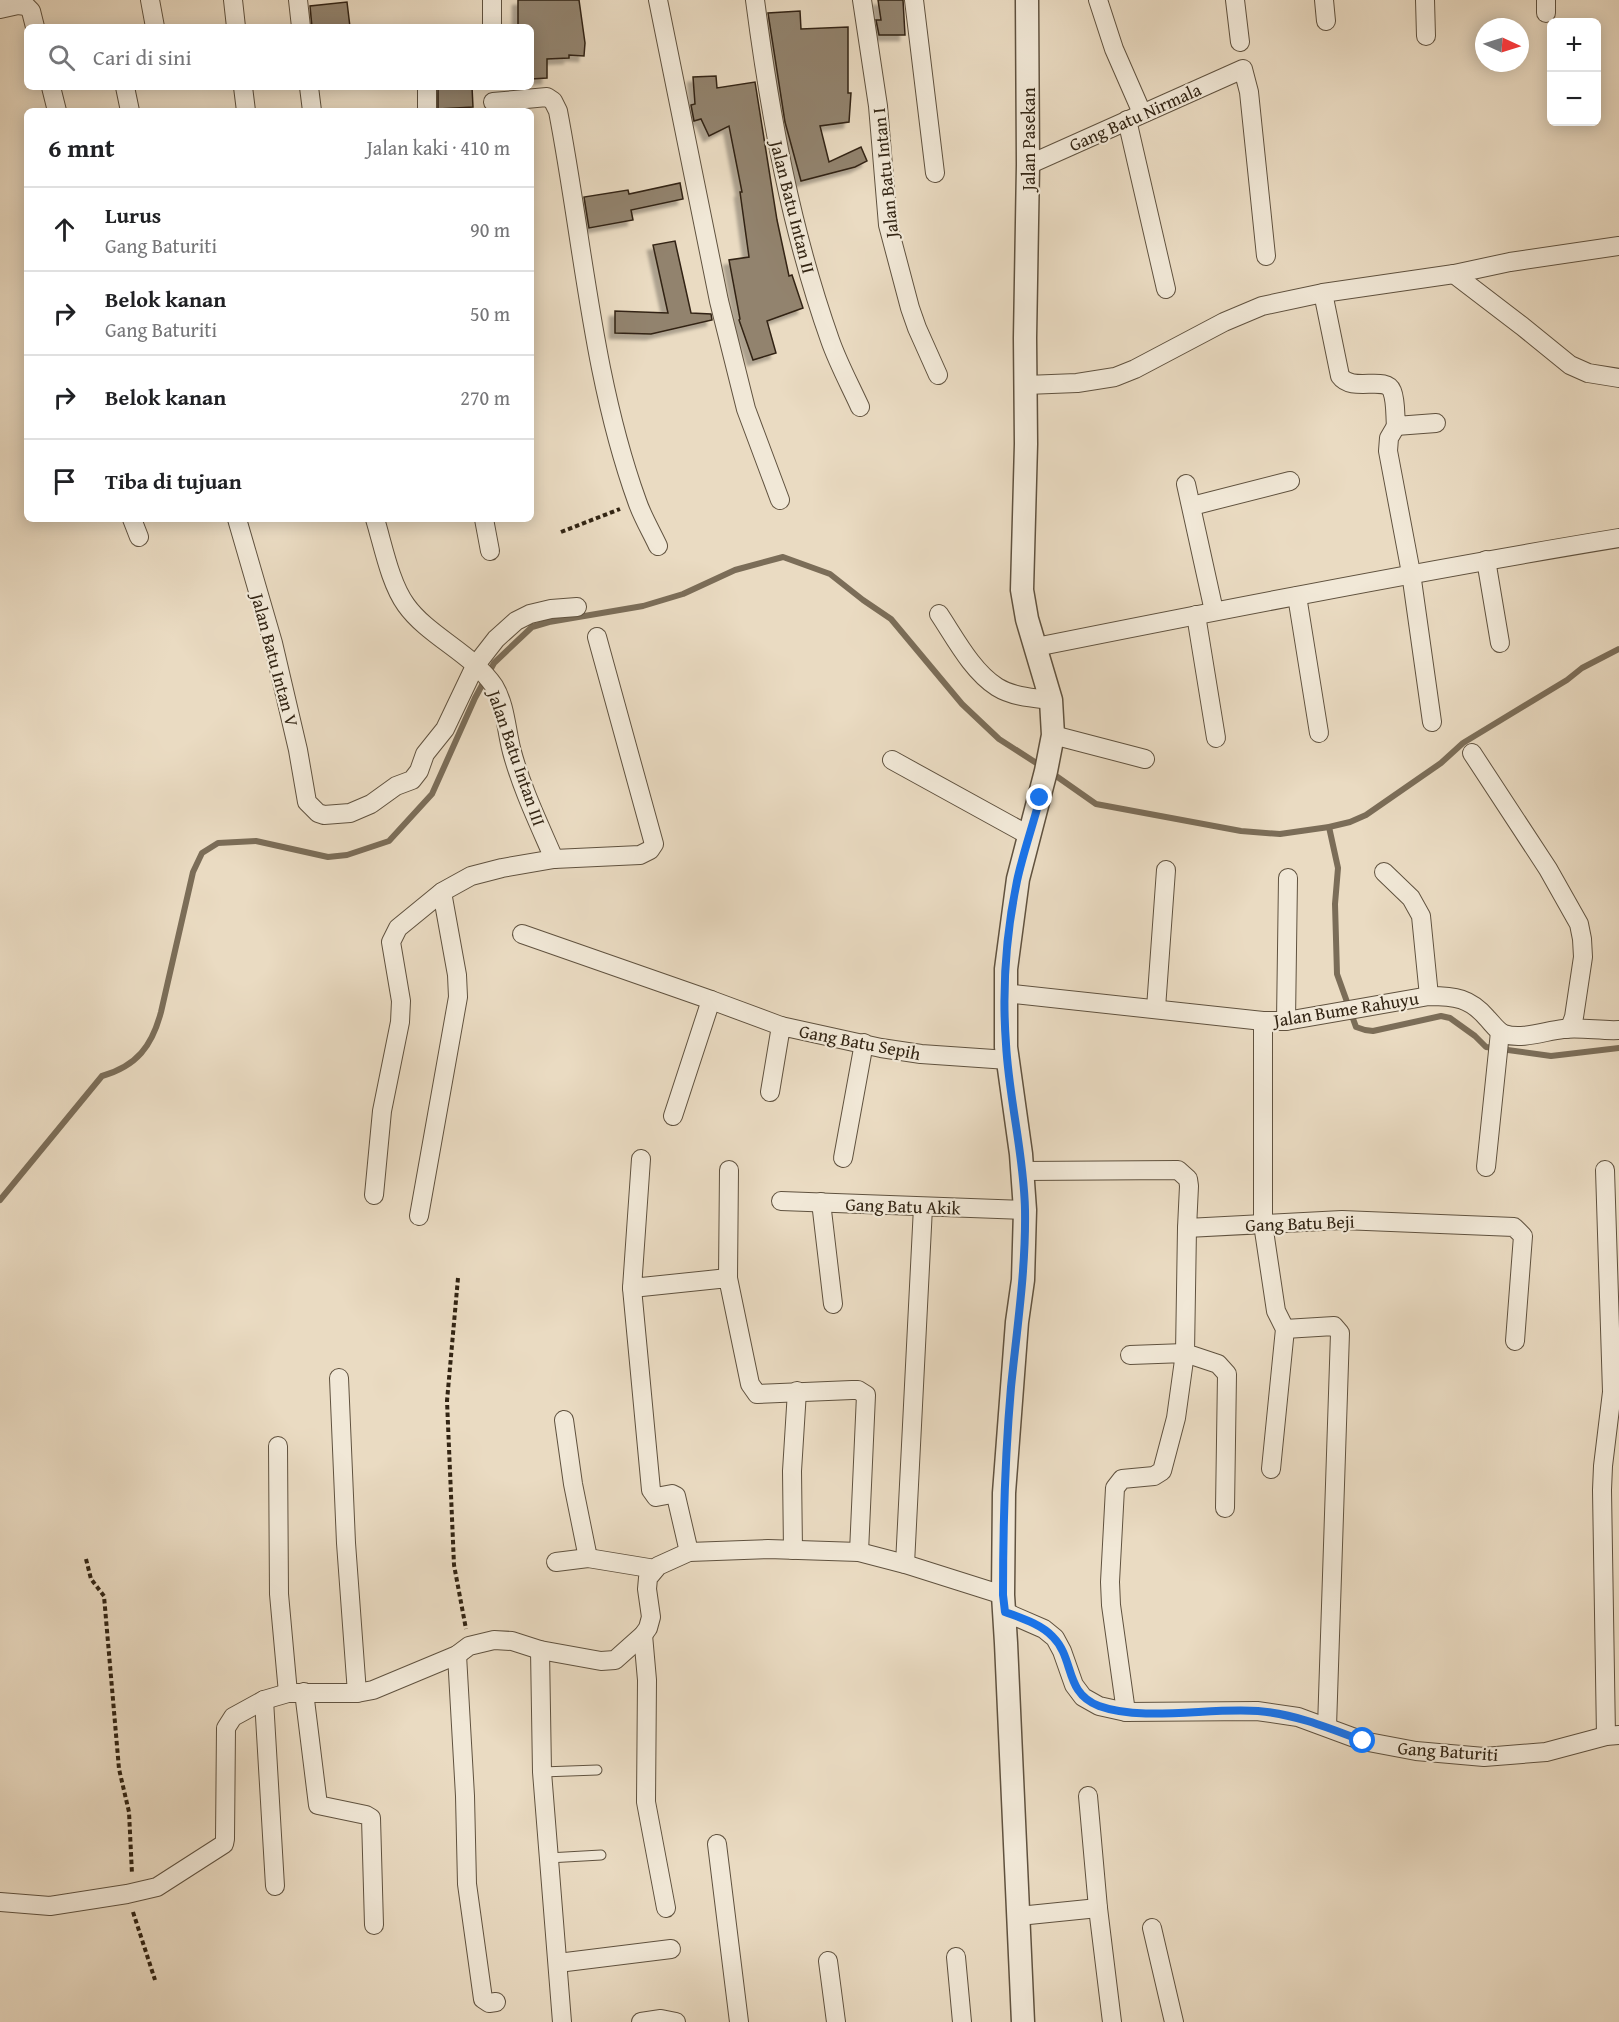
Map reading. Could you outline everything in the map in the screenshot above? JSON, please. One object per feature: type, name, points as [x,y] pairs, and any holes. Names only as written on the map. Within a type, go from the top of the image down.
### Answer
[{"type":"street","points":[[150,0],[154,24]]},
{"type":"street","points":[[233,0],[236,24]]},
{"type":"street","points":[[298,0],[301,24]]},
{"type":"street","points":[[492,0],[492,24]]},
{"type":"street","points":[[658,0],[719,301],[747,409],[780,500]]},
{"type":"street","name":"Jalan Batu Intan II","points":[[755,0],[779,152],[797,238],[830,342],[860,407]]},
{"type":"street","name":"Jalan Batu Intan I","points":[[862,0],[878,106],[888,225],[914,318],[938,375]]},
{"type":"street","points":[[914,0],[935,172]]},
{"type":"street","name":"Jalan Pasekan","points":[[1023,2022],[1004,1604],[1004,1493],[1017,1322],[1023,1280],[1025,1210],[1023,1171],[1008,1060],[1005,993],[1013,906],[1018,879],[1051,753],[1053,735],[1052,700],[1027,619],[1022,590],[1026,444],[1028,165],[1026,0]]},
{"type":"street","points":[[1098,0],[1134,116],[1166,290]]},
{"type":"street","points":[[1235,0],[1240,42]]},
{"type":"street","points":[[1324,0],[1326,21]]},
{"type":"street","points":[[1425,0],[1426,36]]},
{"type":"street","points":[[0,9],[18,5],[26,6],[31,11],[34,24]]},
{"type":"street","name":"Gang Batu Nirmala","points":[[1028,165],[1243,69],[1249,92],[1266,256]]},
{"type":"street","points":[[52,90],[56,108]]},
{"type":"street","points":[[126,90],[129,108]]},
{"type":"street","points":[[243,90],[246,108]]},
{"type":"street","points":[[309,90],[312,108]]},
{"type":"street","points":[[426,90],[427,108]]},
{"type":"street","points":[[493,100],[548,97],[558,111],[595,339],[616,430],[637,502],[658,546]]},
{"type":"street","points":[[1026,385],[1077,383],[1115,377],[1135,369],[1224,322],[1262,306],[1323,293],[1619,246]]},
{"type":"street","points":[[1454,274],[1570,365],[1588,373],[1619,378]]},
{"type":"street","points":[[1323,293],[1340,376],[1344,382],[1381,384],[1388,386],[1392,391],[1396,426],[1389,438],[1388,451],[1411,573],[1432,722]]},
{"type":"street","points":[[1396,426],[1436,423]]},
{"type":"street","points":[[1192,506],[1290,481]]},
{"type":"street","points":[[1186,484],[1192,506],[1205,613],[1216,738]]},
{"type":"street","points":[[133,522],[139,537]]},
{"type":"street","name":"Jalan Batu Intan V","points":[[238,522],[273,643],[298,750],[307,802],[318,813],[324,815],[350,813],[371,804],[396,786],[412,780],[419,771],[425,754],[445,729],[477,668]]},
{"type":"street","name":"Jalan Batu Intan III","points":[[376,522],[390,572],[406,605],[493,685],[503,708],[517,770],[554,859]]},
{"type":"street","points":[[485,522],[490,551]]},
{"type":"street","points":[[1036,647],[1411,573],[1619,538]]},
{"type":"street","points":[[1486,560],[1500,643]]},
{"type":"street","points":[[1297,596],[1319,733]]},
{"type":"street","points":[[477,668],[496,639],[516,621],[530,614],[551,609],[577,607]]},
{"type":"street","points":[[939,614],[974,665],[997,687],[1012,694],[1052,700]]},
{"type":"street","points":[[374,1195],[382,1110],[400,1022],[401,1001],[392,942],[398,928],[442,891],[471,876],[554,859],[640,855],[646,853],[654,844],[597,637]]},
{"type":"street","points":[[1053,735],[1145,759]]},
{"type":"street","points":[[1472,753],[1548,869],[1579,924],[1583,957],[1574,1017],[1571,1026],[1566,1029]]},
{"type":"street","points":[[892,760],[1030,836]]},
{"type":"street","points":[[1156,1008],[1166,870]]},
{"type":"street","points":[[1384,872],[1411,898],[1421,916],[1430,996]]},
{"type":"street","points":[[1286,1021],[1288,878]]},
{"type":"street","points":[[419,1216],[458,997],[457,975],[442,891]]},
{"type":"street","points":[[522,934],[780,1026]]},
{"type":"street","name":"Jalan Bume Rahuyu","points":[[1005,993],[1263,1021],[1286,1021],[1430,996],[1457,997],[1479,1008],[1500,1032]]},
{"type":"street","points":[[673,1116],[711,1000]]},
{"type":"street","points":[[1263,1021],[1263,1224],[1276,1311],[1285,1329],[1271,1469]]},
{"type":"street","name":"Gang Batu Sepih","points":[[770,1092],[780,1026],[921,1054],[1008,1060]]},
{"type":"street","points":[[1486,1167],[1500,1032],[1525,1035],[1566,1029],[1619,1030]]},
{"type":"street","points":[[843,1158],[864,1043]]},
{"type":"street","points":[[0,1902],[50,1906],[157,1887],[224,1844],[226,1728],[233,1717],[264,1700],[296,1693],[357,1693],[373,1690],[463,1650],[494,1640],[512,1641],[540,1650],[612,1661],[643,1635],[651,1617],[647,1589],[648,1578],[662,1564],[689,1552],[676,1496],[672,1494],[656,1497],[651,1490],[632,1288],[641,1159]]},
{"type":"street","points":[[729,1170],[728,1278],[750,1384],[757,1394],[761,1395],[797,1391],[852,1390],[866,1395],[860,1552]]},
{"type":"street","points":[[1023,1171],[1178,1170],[1188,1179],[1185,1353],[1176,1418],[1162,1471],[1154,1476],[1122,1479],[1115,1488],[1110,1582],[1126,1712]]},
{"type":"street","points":[[1605,1170],[1612,1392],[1602,1490],[1613,1736]]},
{"type":"street","name":"Gang Batu Akik","points":[[781,1201],[1025,1210]]},
{"type":"street","points":[[821,1202],[833,1304]]},
{"type":"street","points":[[905,1564],[923,1207]]},
{"type":"street","name":"Gang Batu Beji","points":[[1187,1228],[1342,1220],[1514,1227],[1523,1236],[1515,1341]]},
{"type":"street","points":[[632,1288],[728,1278]]},
{"type":"street","points":[[1285,1329],[1334,1326],[1340,1333],[1328,1727]]},
{"type":"street","points":[[1130,1355],[1185,1353],[1218,1364],[1227,1374],[1225,1509]]},
{"type":"street","points":[[339,1378],[346,1543],[357,1693]]},
{"type":"street","points":[[793,1550],[792,1471],[797,1391]]},
{"type":"street","points":[[564,1420],[573,1484],[588,1558]]},
{"type":"street","points":[[278,1446],[279,1593],[318,1805],[371,1818],[374,1925]]},
{"type":"street","name":"Gang Baturiti","points":[[689,1552],[768,1549],[860,1552],[905,1564],[1004,1604],[1044,1629],[1055,1638],[1074,1686],[1083,1697],[1099,1706],[1126,1712],[1257,1711],[1298,1717],[1363,1741],[1416,1751],[1485,1757],[1546,1752],[1613,1736]]},
{"type":"street","points":[[556,1562],[588,1558],[655,1569]]},
{"type":"street","points":[[643,1635],[647,1680],[646,1802],[666,1908]]},
{"type":"street","points":[[463,1650],[470,1909],[483,1999],[489,2003],[496,2002]]},
{"type":"street","points":[[540,1650],[542,1772],[562,2022]]},
{"type":"street","points":[[264,1700],[275,1886]]},
{"type":"street","points":[[1088,1796],[1098,1908],[1112,2022]]},
{"type":"street","points":[[717,1844],[739,2022]]},
{"type":"street","points":[[1019,1916],[1098,1908]]},
{"type":"street","points":[[1152,1928],[1174,2022]]},
{"type":"street","points":[[558,1963],[671,1950]]},
{"type":"street","points":[[956,1957],[962,2022]]},
{"type":"street","points":[[828,1962],[836,2022]]},
{"type":"street","points":[[641,2022],[661,2019],[676,2022]]},
{"type":"lane","points":[[542,1772],[597,1770]]},
{"type":"lane","points":[[548,1858],[601,1855]]},
{"type":"path","points":[[561,532],[637,502]]},
{"type":"path","points":[[458,1278],[447,1401],[454,1565],[463,1650]]},
{"type":"path","points":[[86,1559],[91,1579],[104,1596],[119,1769],[129,1812],[130,1893],[155,1980]]},
{"type":"building","points":[[518,0],[579,0],[585,43],[584,56],[569,55],[569,58],[547,59],[547,78],[534,79],[534,24],[518,24]]},
{"type":"building","points":[[878,0],[903,0],[905,35],[879,35],[876,20],[881,20]]},
{"type":"building","points":[[347,2],[350,24],[312,24],[310,6]]},
{"type":"building","points":[[800,11],[801,29],[848,27],[848,93],[851,93],[849,122],[820,126],[829,162],[861,147],[867,161],[855,167],[801,181],[785,122],[768,13]]},
{"type":"building","points":[[716,76],[717,88],[755,82],[777,220],[789,276],[792,275],[803,308],[767,321],[776,353],[753,360],[739,320],[729,260],[749,257],[740,192],[742,192],[729,126],[709,136],[701,119],[694,121],[691,105],[695,104],[693,77]]},
{"type":"building","points":[[438,90],[472,90],[473,107],[438,108]]},
{"type":"building","points":[[680,183],[683,199],[631,210],[633,220],[589,228],[584,197],[628,190],[629,194]]},
{"type":"building","points":[[675,241],[691,313],[711,314],[712,320],[651,334],[615,333],[615,311],[668,313],[653,245]]},
{"type":"waterway","points":[[0,1200],[102,1076],[125,1067],[148,1045],[161,1012],[193,872],[202,853],[218,843],[256,841],[328,857],[347,855],[389,841],[432,794],[475,698],[494,663],[532,627],[643,606],[683,594],[735,570],[783,557],[830,574],[891,619],[962,704],[999,739],[1041,766]]},
{"type":"waterway","points":[[1049,771],[1096,804],[1241,831],[1280,834],[1329,827],[1366,815],[1441,763],[1463,743],[1567,680],[1582,668],[1619,649]]},
{"type":"waterway","points":[[1329,827],[1338,868],[1335,904],[1337,974],[1356,1027],[1373,1031],[1441,1016],[1450,1018],[1486,1047],[1551,1056],[1619,1048]]},
{"type":"route","points":[[1040,798],[1018,879],[1006,969],[1006,1047],[1021,1154],[1025,1246],[1009,1412],[1004,1493],[1003,1595],[1005,1612],[1044,1629],[1055,1638],[1074,1686],[1083,1697],[1099,1706],[1126,1712],[1257,1711],[1298,1717],[1363,1741]]}]
